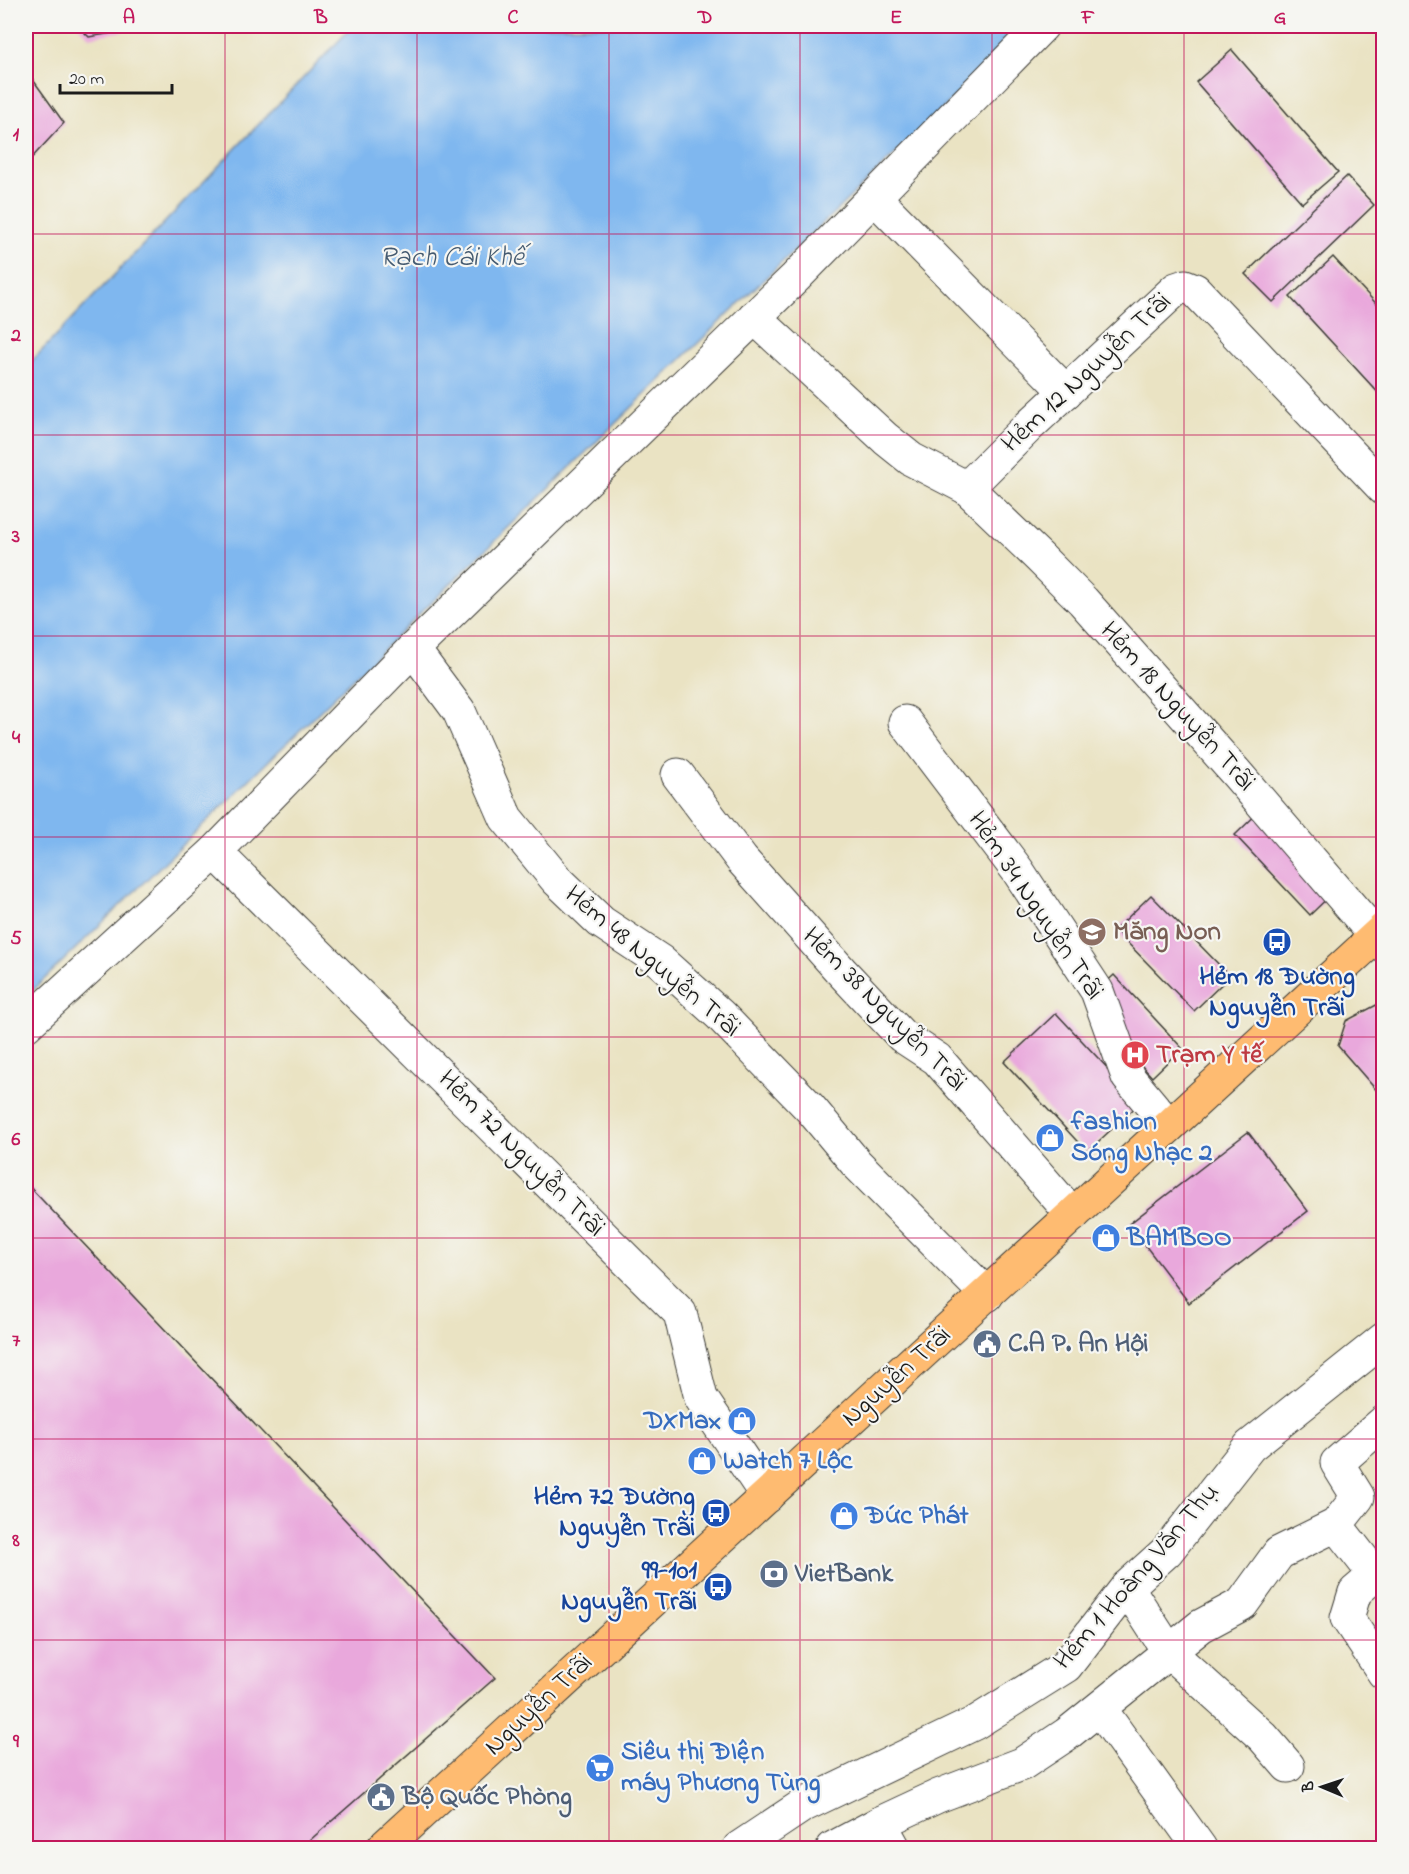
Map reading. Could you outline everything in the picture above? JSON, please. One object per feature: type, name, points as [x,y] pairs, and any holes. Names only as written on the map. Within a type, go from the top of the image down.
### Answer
[{"type":"main road","name":"Nguyễn Trãi","points":[[383,1848],[1380,932]]},
{"type":"street","points":[[26,1025],[215,852],[412,649],[754,317],[1042,26]]},
{"type":"street","points":[[874,197],[1066,392]]},
{"type":"street","name":"Hẻm 12 Nguyễn Trãi","points":[[967,488],[1176,289],[1190,286],[1383,489]]},
{"type":"street","name":"Hẻm 18 Nguyễn Trãi","points":[[754,317],[910,459],[967,488],[1083,601],[1380,932]]},
{"type":"street","name":"Hẻm 48 Nguyễn Trãi","points":[[412,649],[459,711],[506,818],[556,879],[601,922],[660,961],[720,1015],[810,1108],[856,1163],[987,1294]]},
{"type":"street","name":"Hẻm 34 Nguyễn Trãi","points":[[905,722],[1018,871],[1097,991],[1128,1077],[1169,1126]]},
{"type":"street","name":"Hẻm 38 Nguyễn Trãi","points":[[678,775],[742,860],[841,971],[902,1036],[937,1059],[1072,1215]]},
{"type":"street","name":"Hẻm 72 Nguyễn Trãi","points":[[215,852],[680,1313],[701,1398],[766,1496]]},
{"type":"street","name":"Hẻm 1 Hoàng Văn Thụ","points":[[739,1848],[802,1806],[975,1723],[1066,1666],[1127,1587],[1167,1551],[1250,1446],[1378,1352]]},
{"type":"street","points":[[833,1848],[887,1836],[938,1796],[1022,1764],[1100,1709],[1201,1626],[1242,1604],[1279,1553],[1336,1525],[1358,1497],[1336,1463],[1383,1422]]},
{"type":"street","points":[[1336,1525],[1375,1575],[1355,1592],[1347,1618],[1383,1673]]},
{"type":"street","points":[[1127,1587],[1169,1652],[1263,1737],[1287,1766]]},
{"type":"street","points":[[1100,1709],[1200,1848]]},
{"type":"water","name":"Rạch Cái Khế","points":[[353,26],[1029,26],[729,313],[26,997],[26,367]]},
{"type":"building","points":[[78,26],[147,26],[148,27],[89,37]]},
{"type":"building","points":[[1232,50],[1338,172],[1302,203],[1196,82]]},
{"type":"building","points":[[26,70],[64,123],[26,164]]},
{"type":"building","points":[[1347,176],[1374,205],[1273,302],[1245,274]]},
{"type":"building","points":[[1333,257],[1384,312],[1384,399],[1290,297]]},
{"type":"building","points":[[1268,803],[1344,882],[1310,915],[1235,835]]},
{"type":"building","points":[[1151,895],[1230,976],[1194,1011],[1115,930]]},
{"type":"building","points":[[1114,975],[1182,1048],[1152,1077],[1084,1003]]},
{"type":"building","points":[[1384,1001],[1384,1099],[1338,1046],[1346,1021]]},
{"type":"building","points":[[1056,1013],[1140,1103],[1087,1152],[1004,1062]]},
{"type":"building","points":[[1248,1132],[1308,1211],[1189,1303],[1129,1224]]},
{"type":"building","points":[[26,1183],[495,1678],[301,1848],[26,1848]]},
{"type":"place","name":"Măng Non","points":[[1092,932]]},
{"type":"place","name":"Hẻm 18 Đường Nguyễn Trãi","points":[[1277,942]]},
{"type":"place","name":"Trạm Y tế","points":[[1135,1055]]},
{"type":"place","name":"fashion Sóng Nhạc 2","points":[[1050,1138]]},
{"type":"place","name":"BAMBOO","points":[[1106,1238]]},
{"type":"place","name":"C.A P. An Hội","points":[[987,1344]]},
{"type":"place","name":"DXMax","points":[[742,1421]]},
{"type":"place","name":"Watch 7 Lộc","points":[[702,1461]]},
{"type":"place","name":"Hẻm 72 Đường Nguyễn Trãi","points":[[716,1513]]},
{"type":"place","name":"Đức Phát","points":[[844,1516]]},
{"type":"place","name":"VietBank","points":[[774,1574]]},
{"type":"place","name":"99-101 Nguyễn Trãi","points":[[718,1587]]},
{"type":"place","name":"Siêu thị ĐIện máy Phương Tùng","points":[[600,1768]]},
{"type":"place","name":"Bộ Quốc Phòng","points":[[381,1797]]}]
